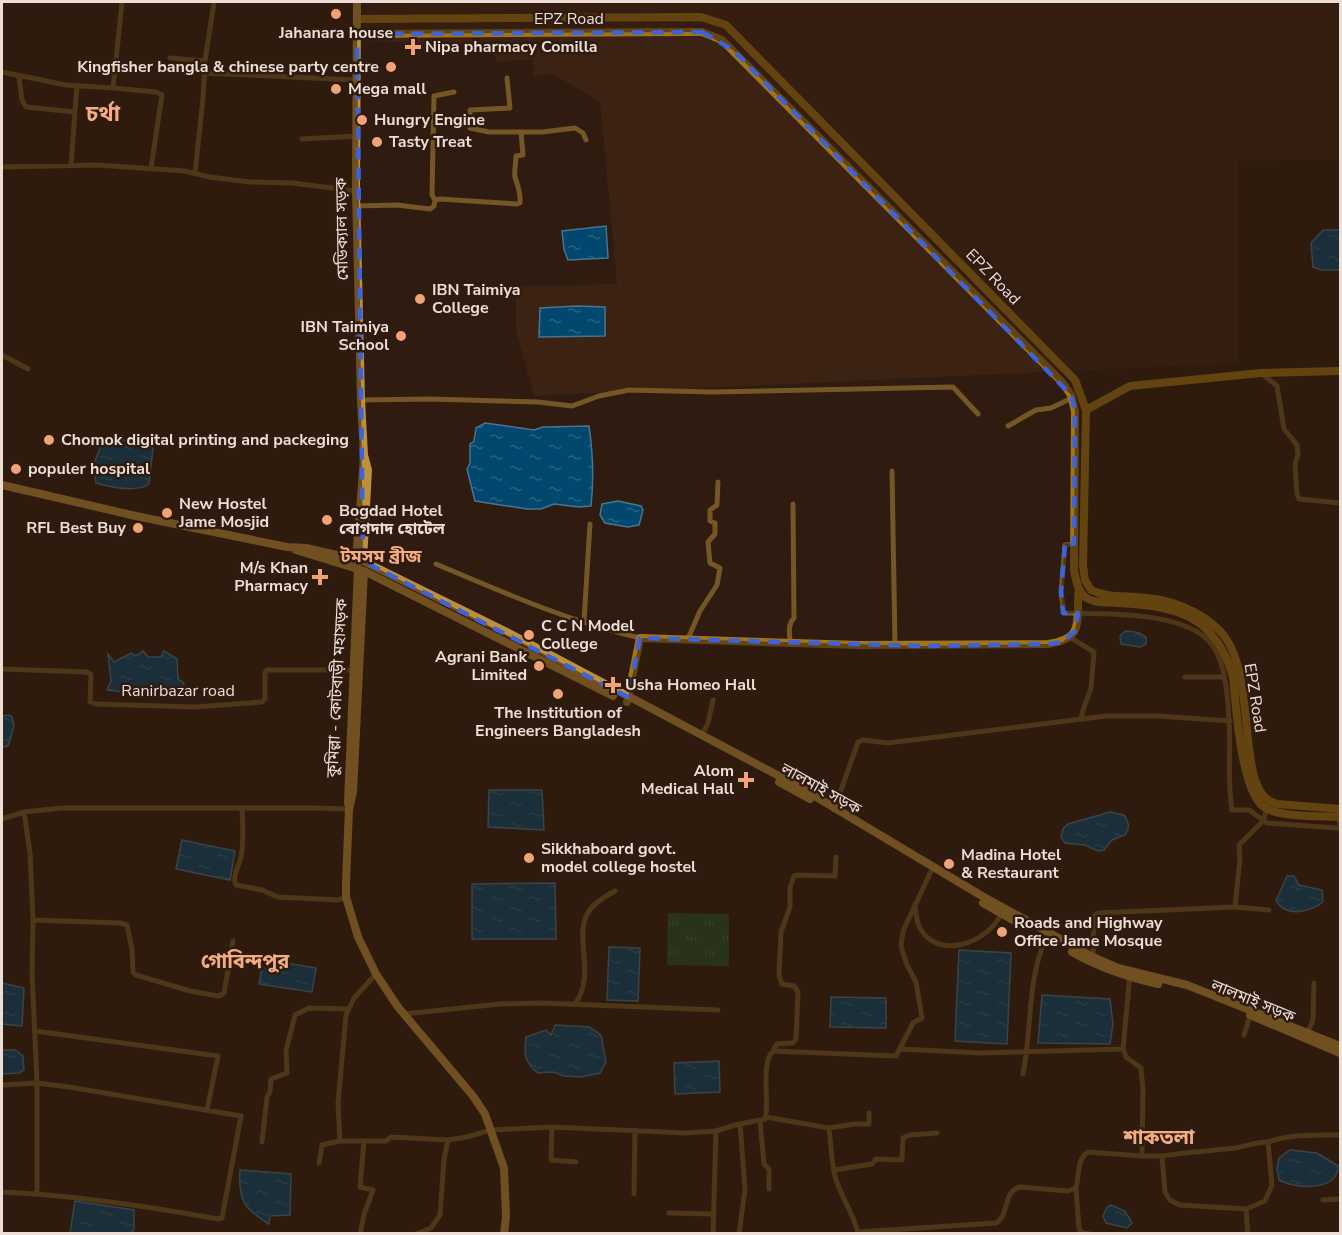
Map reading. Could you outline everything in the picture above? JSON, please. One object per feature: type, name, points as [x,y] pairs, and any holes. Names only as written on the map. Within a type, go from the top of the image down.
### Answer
[{"type":"main road","name":"মেডিক্যাল সড়ক","points":[[357,2],[356,191],[361,400],[364,455],[368,470],[362,516],[360,565]]},
{"type":"main road","name":"EPZ Road","points":[[357,19],[701,17],[726,25],[1073,376],[1086,410],[1083,566],[1085,580],[1091,590],[1099,594],[1164,600],[1189,610],[1214,625],[1222,633],[1235,657],[1241,682],[1242,721]]},
{"type":"main road","name":"EPZ Road","points":[[357,34],[702,32],[722,40],[1062,382],[1072,398]]},
{"type":"main road","points":[[1086,410],[1130,386],[1262,373],[1341,371]]},
{"type":"main road","points":[[627,700],[640,638],[894,645],[1048,644],[1063,642],[1071,638],[1076,631],[1079,590],[1074,570],[1075,411],[1072,398]]},
{"type":"main road","name":"লালমাই সড়ক","points":[[2,485],[360,565],[505,636],[835,809]]},
{"type":"main road","name":"কুমিল্লা - কোটবাড়ী মহাসড়ক","points":[[356,682],[354,670],[360,565]]},
{"type":"main road","name":"কুমিল্লা - কোটবাড়ী মহাসড়ক","points":[[360,565],[353,792],[350,809],[346,897],[358,937],[376,974],[404,1014],[473,1096],[485,1114],[504,1168],[506,1217],[504,1233]]},
{"type":"main road","name":"EPZ Road","points":[[1079,590],[1084,596],[1100,602],[1167,608],[1186,615],[1213,634],[1229,662],[1256,782],[1268,805]]},
{"type":"main road","name":"লালমাই সড়ক","points":[[627,700],[702,735],[835,809],[1001,914],[1092,963],[1251,1012],[1341,1053]]},
{"type":"main road","points":[[1268,805],[1341,809]]},
{"type":"main road","points":[[1268,805],[1279,813],[1341,817]]},
{"type":"main road","name":"লালমাই সড়ক","points":[[932,869],[1033,926],[1130,975]]},
{"type":"main road","name":"লালমাই সড়ক","points":[[1306,1036],[1341,1046]]},
{"type":"street","points":[[113,88],[122,2]]},
{"type":"street","points":[[195,173],[205,61],[214,2]]},
{"type":"street","points":[[170,58],[205,61]]},
{"type":"street","points":[[2,72],[77,86],[156,92],[162,95],[151,168]]},
{"type":"street","points":[[205,73],[357,80]]},
{"type":"street","points":[[19,77],[22,100],[26,107],[75,112]]},
{"type":"street","points":[[507,78],[510,108],[470,110],[470,128],[489,132],[542,132],[575,128],[583,133],[586,140]]},
{"type":"street","points":[[71,165],[77,86]]},
{"type":"street","points":[[357,206],[397,205],[430,208],[434,206],[435,200],[432,195],[434,96],[454,92]]},
{"type":"street","points":[[435,200],[506,205],[520,203],[515,165],[516,156],[523,155],[521,132]]},
{"type":"street","points":[[302,139],[357,136]]},
{"type":"street","points":[[2,167],[97,165],[151,168],[250,182],[292,183],[356,191]]},
{"type":"street","points":[[2,355],[28,369]]},
{"type":"street","points":[[1262,373],[1277,386],[1284,429],[1297,445],[1298,455],[1295,464],[1299,499],[1341,503]]},
{"type":"street","points":[[361,400],[442,399],[538,402],[572,406],[599,396],[629,390],[712,392],[953,387],[978,414]]},
{"type":"street","points":[[1008,426],[1036,410],[1050,408],[1072,398]]},
{"type":"street","points":[[892,471],[894,645]]},
{"type":"street","points":[[687,641],[700,611],[719,579],[719,566],[710,563],[708,542],[715,534],[715,523],[711,520],[710,510],[717,505],[718,482]]},
{"type":"street","points":[[790,643],[789,627],[794,618],[793,504]]},
{"type":"street","points":[[584,621],[590,524]]},
{"type":"street","points":[[1074,544],[1065,545],[1061,592],[1064,613],[1151,617],[1197,632],[1213,646],[1224,677],[1229,721],[1231,809],[1250,810],[1263,821],[1337,828],[1341,817]]},
{"type":"street","points":[[436,564],[501,591],[584,621],[640,638]]},
{"type":"street","points":[[1071,638],[1094,652],[1091,688],[1081,719]]},
{"type":"street","name":"Ranirbazar road","points":[[2,669],[86,672],[91,674],[90,702],[96,704],[195,707],[262,702],[265,699],[267,670],[354,670]]},
{"type":"street","points":[[1185,677],[1224,677]]},
{"type":"street","points":[[702,735],[708,723],[713,700]]},
{"type":"street","points":[[835,809],[858,742],[888,743],[1106,716],[1136,715],[1242,721]]},
{"type":"street","points":[[1235,907],[1240,858],[1239,844],[1263,821],[1268,805]]},
{"type":"street","points":[[2,819],[24,812],[62,808],[350,809]]},
{"type":"street","points":[[242,808],[243,836],[241,856],[234,880],[236,885],[262,890],[278,897],[338,900],[346,897]]},
{"type":"street","points":[[24,812],[30,853],[33,920],[37,1193]]},
{"type":"street","points":[[766,1117],[766,1085],[770,1055],[777,1044],[793,1043],[796,1039],[798,992],[794,986],[782,984],[778,976],[781,932],[790,907],[790,884],[797,875],[835,876],[836,857]]},
{"type":"street","points":[[773,1051],[896,1056],[913,1023],[919,1021],[922,1015],[916,982],[901,946],[903,931],[932,869]]},
{"type":"street","points":[[576,1003],[585,980],[584,925],[588,912],[599,901],[615,891]]},
{"type":"street","points":[[915,903],[918,926],[927,938],[937,944],[948,946],[978,939],[997,924],[1001,914]]},
{"type":"street","points":[[1093,957],[1095,914],[1235,907],[1269,910]]},
{"type":"street","points":[[33,920],[120,923],[127,926],[133,956],[133,972],[190,991],[219,996],[224,993],[233,941]]},
{"type":"street","points":[[1023,1074],[1028,1052],[1035,980],[1040,952],[1046,938]]},
{"type":"street","points":[[340,1141],[338,1103],[345,1016],[354,998],[376,974]]},
{"type":"street","points":[[1130,975],[1123,1049],[1126,1057],[1141,1068],[1142,1156]]},
{"type":"street","points":[[1306,1036],[1312,1020],[1314,983]]},
{"type":"street","points":[[404,1014],[500,1004],[576,1003],[718,1010]]},
{"type":"street","points":[[262,1142],[271,1079],[287,1073],[286,1051],[294,1015],[309,1008],[348,1009]]},
{"type":"street","points":[[1244,1035],[1251,1012]]},
{"type":"street","points":[[35,1031],[218,1056],[207,1110]]},
{"type":"street","points":[[900,1049],[981,1053],[1123,1049]]},
{"type":"street","points":[[2,1084],[37,1083],[69,1087],[241,1116],[222,1218],[218,1220],[159,1209],[37,1193],[2,1192]]},
{"type":"street","points":[[318,1162],[322,1145],[340,1141],[386,1141],[392,1137],[448,1140],[490,1130],[552,1127],[686,1133],[716,1131],[760,1121],[766,1117],[829,1128],[869,1124],[869,1113]]},
{"type":"street","points":[[760,1121],[764,1164],[769,1168],[769,1189]]},
{"type":"street","points":[[739,1233],[744,1189],[740,1124]]},
{"type":"street","points":[[552,1127],[551,1160],[576,1162]]},
{"type":"street","points":[[829,1128],[834,1170],[858,1233],[996,1223],[1003,1218],[1010,1193],[1014,1189],[1020,1187],[1068,1191],[1076,1188]]},
{"type":"street","points":[[634,1194],[635,1130]]},
{"type":"street","points":[[713,1233],[716,1131]]},
{"type":"street","points":[[834,1170],[872,1164],[876,1160],[902,1160],[903,1138],[937,1132]]},
{"type":"street","points":[[1090,1233],[1082,1233],[1079,1229],[1076,1188],[1081,1159],[1083,1154],[1088,1152],[1162,1156],[1200,1150],[1237,1148],[1251,1143],[1303,1135],[1341,1135]]},
{"type":"street","points":[[416,1233],[431,1228],[440,1215],[444,1159],[448,1140]]},
{"type":"street","points":[[360,1233],[363,1214],[373,1190],[360,1187],[364,1141]]},
{"type":"street","points":[[1162,1156],[1165,1192],[1170,1200],[1180,1205],[1246,1209],[1265,1201],[1272,1185],[1268,1142]]},
{"type":"street","points":[[1323,1200],[1341,1199]]},
{"type":"street","points":[[1246,1209],[1248,1233]]},
{"type":"street","points":[[669,1213],[714,1214]]},
{"type":"highlighted area","points":[[702,32],[733,50],[1071,395],[1075,411],[1074,544],[1065,543],[1061,592],[1063,613],[1078,613],[1075,631],[1063,642],[1048,644],[923,646],[640,638],[628,697],[363,561],[357,34]]},
{"type":"shaded area","points":[[365,2],[1340,2],[1340,159],[1238,161],[1238,363],[534,396],[516,331],[516,286],[617,284],[600,102],[553,74],[534,76],[532,59],[498,62],[486,45],[364,41]]},
{"type":"green space","points":[[668,913],[729,914],[729,966],[667,965]]},
{"type":"water","points":[[606,226],[608,258],[568,260],[562,231]]},
{"type":"water","points":[[1323,230],[1340,230],[1340,270],[1321,270],[1313,267],[1311,243]]},
{"type":"water","points":[[605,307],[605,336],[539,337],[540,308]]},
{"type":"water","points":[[485,423],[534,430],[543,427],[589,426],[593,466],[591,506],[554,504],[541,509],[527,509],[475,501],[467,469],[470,463],[470,444],[474,441],[476,428]]},
{"type":"water","points":[[110,440],[138,442],[153,448],[149,484],[130,489],[96,483],[93,466],[101,445]]},
{"type":"water","points":[[618,501],[641,506],[643,510],[639,525],[628,527],[605,523],[600,515],[602,504]]},
{"type":"water","points":[[1125,631],[1144,635],[1146,644],[1140,647],[1121,644],[1120,636]]},
{"type":"water","points":[[143,651],[148,657],[161,657],[164,651],[177,659],[178,679],[184,683],[181,693],[175,696],[153,692],[131,693],[107,690],[111,681],[108,654],[114,662],[131,653],[136,656]]},
{"type":"water","points":[[2,716],[12,717],[14,726],[8,746],[2,747]]},
{"type":"water","points":[[489,790],[542,790],[544,830],[488,827]]},
{"type":"water","points":[[1110,812],[1124,815],[1128,827],[1125,835],[1112,840],[1104,850],[1098,851],[1085,845],[1065,843],[1061,837],[1063,829],[1068,824]]},
{"type":"water","points":[[182,840],[235,851],[230,880],[176,869]]},
{"type":"water","points":[[1287,876],[1294,876],[1299,885],[1322,890],[1323,902],[1305,911],[1286,910],[1276,901]]},
{"type":"water","points":[[555,883],[556,939],[472,939],[472,884]]},
{"type":"water","points":[[609,947],[640,948],[638,1001],[607,1000]]},
{"type":"water","points":[[959,950],[1011,953],[1007,1044],[955,1041]]},
{"type":"water","points":[[263,959],[316,968],[312,992],[259,984]]},
{"type":"water","points":[[2,983],[24,988],[22,1026],[2,1024]]},
{"type":"water","points":[[1042,995],[1110,999],[1113,1024],[1110,1044],[1038,1043]]},
{"type":"water","points":[[831,997],[886,998],[886,1028],[830,1027]]},
{"type":"water","points":[[555,1025],[589,1027],[601,1035],[606,1062],[600,1073],[581,1077],[564,1076],[553,1072],[538,1073],[533,1069],[526,1057],[526,1037],[546,1030],[551,1035]]},
{"type":"water","points":[[2,1050],[15,1050],[23,1056],[24,1070],[19,1073],[2,1074]]},
{"type":"water","points":[[719,1061],[720,1092],[675,1094],[674,1063]]},
{"type":"water","points":[[1290,1150],[1317,1153],[1338,1166],[1336,1174],[1324,1184],[1314,1186],[1295,1185],[1279,1180],[1277,1169],[1279,1158]]},
{"type":"water","points":[[240,1170],[291,1174],[290,1215],[270,1216],[269,1224],[248,1208],[240,1189]]},
{"type":"water","points":[[75,1201],[134,1210],[134,1230],[130,1233],[70,1233]]},
{"type":"water","points":[[1111,1205],[1125,1211],[1132,1223],[1127,1228],[1106,1223],[1103,1216],[1107,1207]]},
{"type":"place","name":"Jahanara house","points":[[336,14]]},
{"type":"place","name":"Nipa pharmacy Comilla","points":[[413,47]]},
{"type":"place","name":"Kingfisher bangla & chinese party centre","points":[[391,67]]},
{"type":"place","name":"Mega mall","points":[[336,89]]},
{"type":"place","name":"Hungry Engine","points":[[362,120]]},
{"type":"place","name":"Tasty Treat","points":[[377,142]]},
{"type":"place","name":"IBN Taimiya College","points":[[420,299]]},
{"type":"place","name":"IBN Taimiya School","points":[[401,336]]},
{"type":"place","name":"Chomok digital printing and packeging","points":[[49,440]]},
{"type":"place","name":"populer hospital","points":[[16,469]]},
{"type":"place","name":"New Hostel Jame Mosjid","points":[[167,513]]},
{"type":"place","name":"Bogdad Hotel বোগদাদ হোটেল","points":[[327,520]]},
{"type":"place","name":"RFL Best Buy","points":[[138,528]]},
{"type":"place","name":"M/s Khan Pharmacy","points":[[320,577]]},
{"type":"place","name":"C C N Model College","points":[[529,635]]},
{"type":"place","name":"Agrani Bank Limited","points":[[539,666]]},
{"type":"place","name":"Usha Homeo Hall","points":[[613,685]]},
{"type":"place","name":"The Institution of Engineers Bangladesh","points":[[558,694]]},
{"type":"place","name":"Alom Medical Hall","points":[[746,780]]},
{"type":"place","name":"Sikkhaboard govt. model college hostel","points":[[529,858]]},
{"type":"place","name":"Madina Hotel & Restaurant","points":[[949,864]]},
{"type":"place","name":"Roads and Highway Office Jame Mosque","points":[[1002,932]]},
{"type":"district","name":"চর্থা","points":[[103,114]]},
{"type":"district","name":"টমসম ব্রীজ","points":[[381,556]]},
{"type":"district","name":"গোবিন্দপুর","points":[[245,961]]},
{"type":"district","name":"শাকতলা","points":[[1159,1137]]}]
